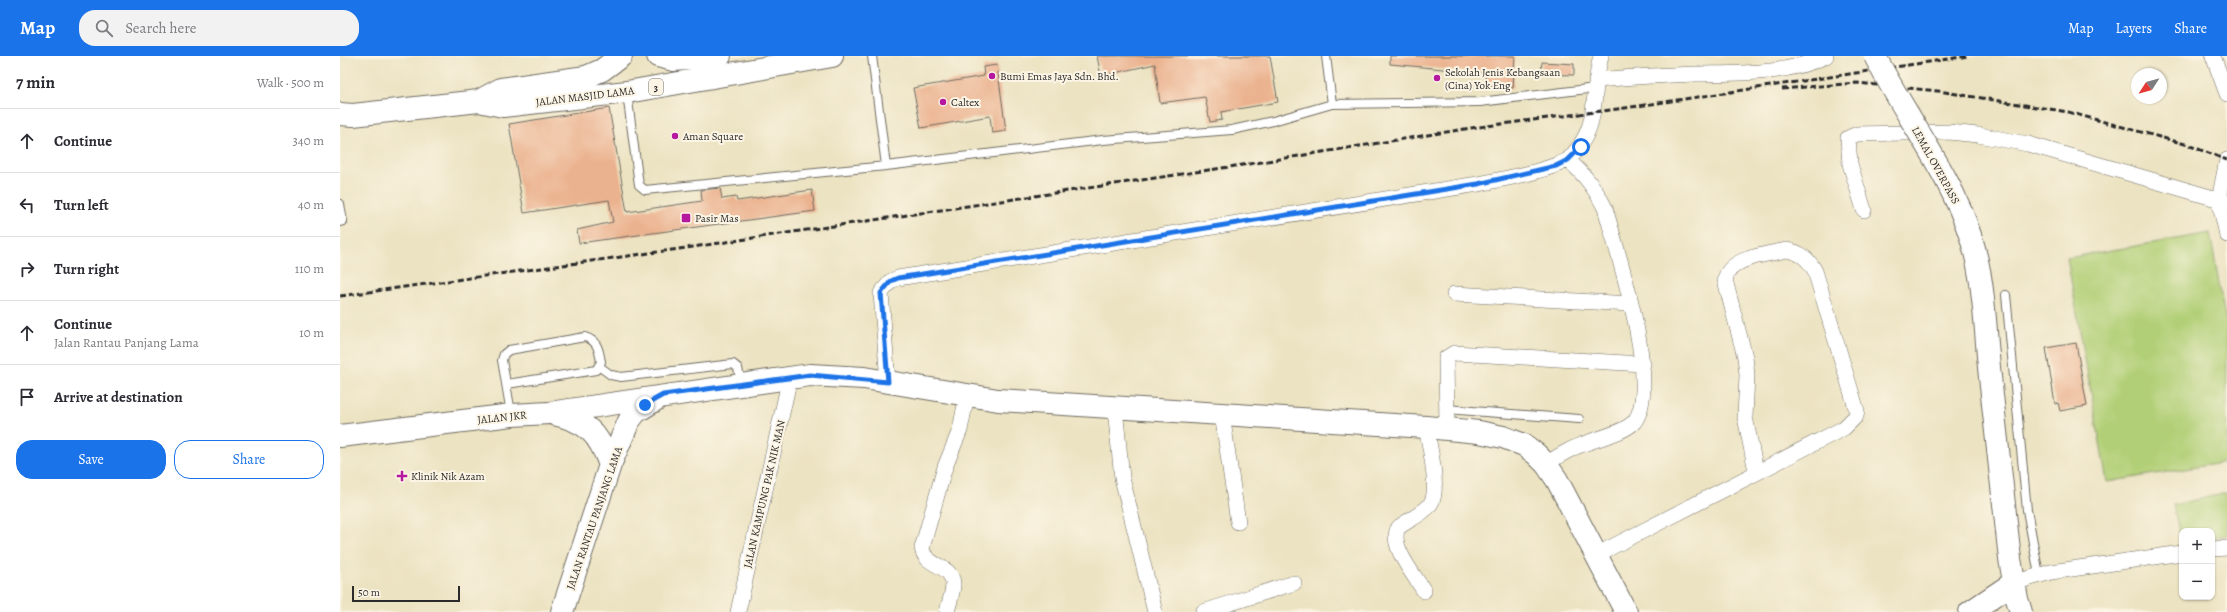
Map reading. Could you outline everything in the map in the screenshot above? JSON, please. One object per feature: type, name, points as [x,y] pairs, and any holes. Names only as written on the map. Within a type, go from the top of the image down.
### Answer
[{"type":"main road","points":[[658,56],[674,60],[716,56]]},
{"type":"main road","name":"JALAN MASJID LAMA","points":[[344,117],[479,101],[503,106],[627,92],[832,56]]},
{"type":"main road","name":"LEMAL OVERPASS","points":[[1875,56],[1948,182],[1971,239],[1978,266],[2013,582],[2021,612]]},
{"type":"main road","name":"JALAN MASJID LAMA","points":[[479,101],[501,90],[586,77],[602,70],[614,57]]},
{"type":"main road","name":"JALAN JKR","points":[[340,436],[549,413],[790,376],[832,375],[888,382],[998,400],[1222,414],[1440,421],[1503,437],[1524,445],[1546,464]]},
{"type":"main road","name":"JALAN RANTAU PANJANG LAMA","points":[[562,612],[610,466],[629,421],[636,412],[663,395]]},
{"type":"main road","points":[[549,413],[573,418],[588,429],[603,446],[610,466]]},
{"type":"main road","points":[[1546,464],[1626,612]]},
{"type":"main road","points":[[1973,610],[2013,582]]},
{"type":"main road","points":[[1973,610],[1992,604],[2002,606],[2015,612]]},
{"type":"street","points":[[888,382],[881,293],[891,281],[898,278],[1478,184],[1556,166],[1568,160],[1581,147],[1587,135],[1592,121],[1601,56]]},
{"type":"street","points":[[1596,84],[1638,76],[1756,72],[1800,65],[1826,56]]},
{"type":"street","points":[[2213,56],[2227,94]]},
{"type":"street","points":[[1864,210],[1850,164],[1848,138],[1857,134],[1949,132],[1991,137],[2028,144],[2223,201]]},
{"type":"street","points":[[1546,464],[1580,445],[1622,429],[1634,422],[1643,390],[1639,339],[1605,208],[1596,189],[1586,176],[1568,160]]},
{"type":"street","points":[[2227,160],[2223,201],[2227,234]]},
{"type":"street","points":[[1596,555],[1756,471],[1844,428],[1856,416],[1857,411],[1815,271],[1804,256],[1786,250],[1736,264],[1730,268],[1725,280],[1745,357],[1747,375],[1745,417],[1756,471]]},
{"type":"street","points":[[1454,294],[1630,304]]},
{"type":"street","points":[[1424,591],[1397,547],[1395,539],[1396,532],[1399,527],[1431,503],[1433,496],[1446,358],[1454,353],[1642,364]]},
{"type":"street","name":"JALAN KAMPUNG PAK NIK MAN","points":[[738,612],[790,376]]},
{"type":"street","points":[[947,612],[952,591],[951,577],[943,568],[929,562],[922,548],[945,467],[960,430],[967,395]]},
{"type":"street","points":[[1115,408],[1122,478],[1155,612]]},
{"type":"street","points":[[1222,414],[1238,522]]},
{"type":"street","points":[[2215,550],[2227,548]]},
{"type":"street","points":[[2013,582],[2039,575],[2179,554]]},
{"type":"street","points":[[1204,612],[1294,583]]},
{"type":"lane","points":[[872,56],[886,166]]},
{"type":"lane","points":[[1326,56],[1332,104]]},
{"type":"lane","points":[[627,92],[639,185],[645,190],[886,166],[1103,140],[1232,130],[1274,121],[1332,104],[1480,102],[1596,84]]},
{"type":"lane","points":[[340,204],[343,221],[340,222]]},
{"type":"lane","points":[[2006,295],[2027,510],[2039,575]]},
{"type":"lane","points":[[507,384],[596,370],[600,367],[601,362],[598,346],[590,339],[585,337],[509,350],[504,354],[502,360],[512,416]]},
{"type":"lane","points":[[600,367],[611,375],[621,377],[733,364],[738,368],[741,383]]},
{"type":"lane","points":[[1440,421],[1579,419]]},
{"type":"green space","points":[[2210,233],[2227,328],[2227,462],[2107,482],[2067,258]]},
{"type":"green space","points":[[2227,493],[2227,535],[2215,537],[2215,528],[2179,528],[2179,532],[2173,505]]},
{"type":"building","points":[[1097,56],[1270,56],[1278,102],[1221,112],[1222,120],[1210,122],[1205,97],[1160,103],[1155,64],[1101,76]]},
{"type":"building","points":[[1390,56],[1515,56],[1513,88],[1485,85],[1486,73],[1390,64]]},
{"type":"building","points":[[1542,62],[1574,64],[1574,75],[1541,74]]},
{"type":"building","points":[[997,65],[1006,131],[992,133],[990,116],[921,128],[913,88],[984,76],[983,67]]},
{"type":"building","points":[[609,108],[627,212],[702,201],[701,190],[720,188],[722,199],[736,197],[737,201],[812,190],[815,211],[579,243],[577,230],[613,222],[609,200],[524,213],[509,124]]},
{"type":"building","points":[[2076,343],[2087,406],[2060,411],[2058,403],[2055,404],[2046,348]]},
{"type":"railway","points":[[340,296],[693,247],[1249,164],[1471,128],[1625,108],[1968,56]]},
{"type":"railway","points":[[1782,89],[1857,83],[1938,91],[2068,112],[2185,144],[2227,160]]},
{"type":"place","name":"Bumi Emas Jaya Sdn. Bhd.","points":[[992,76]]},
{"type":"place","name":"Sekolah Jenis Kebangsaan (Cina) Yok Eng","points":[[1437,78]]},
{"type":"place","name":"Caltex","points":[[943,102]]},
{"type":"place","name":"Aman Square","points":[[675,136]]},
{"type":"place","name":"Pasir Mas","points":[[686,218]]},
{"type":"place","name":"Klinik Nik Azam","points":[[402,476]]},
{"type":"route","points":[[645,405],[663,395],[790,376],[832,375],[888,382],[888,356],[881,293],[891,281],[898,278],[1374,199],[1478,184],[1556,166],[1568,160],[1581,147]]}]
